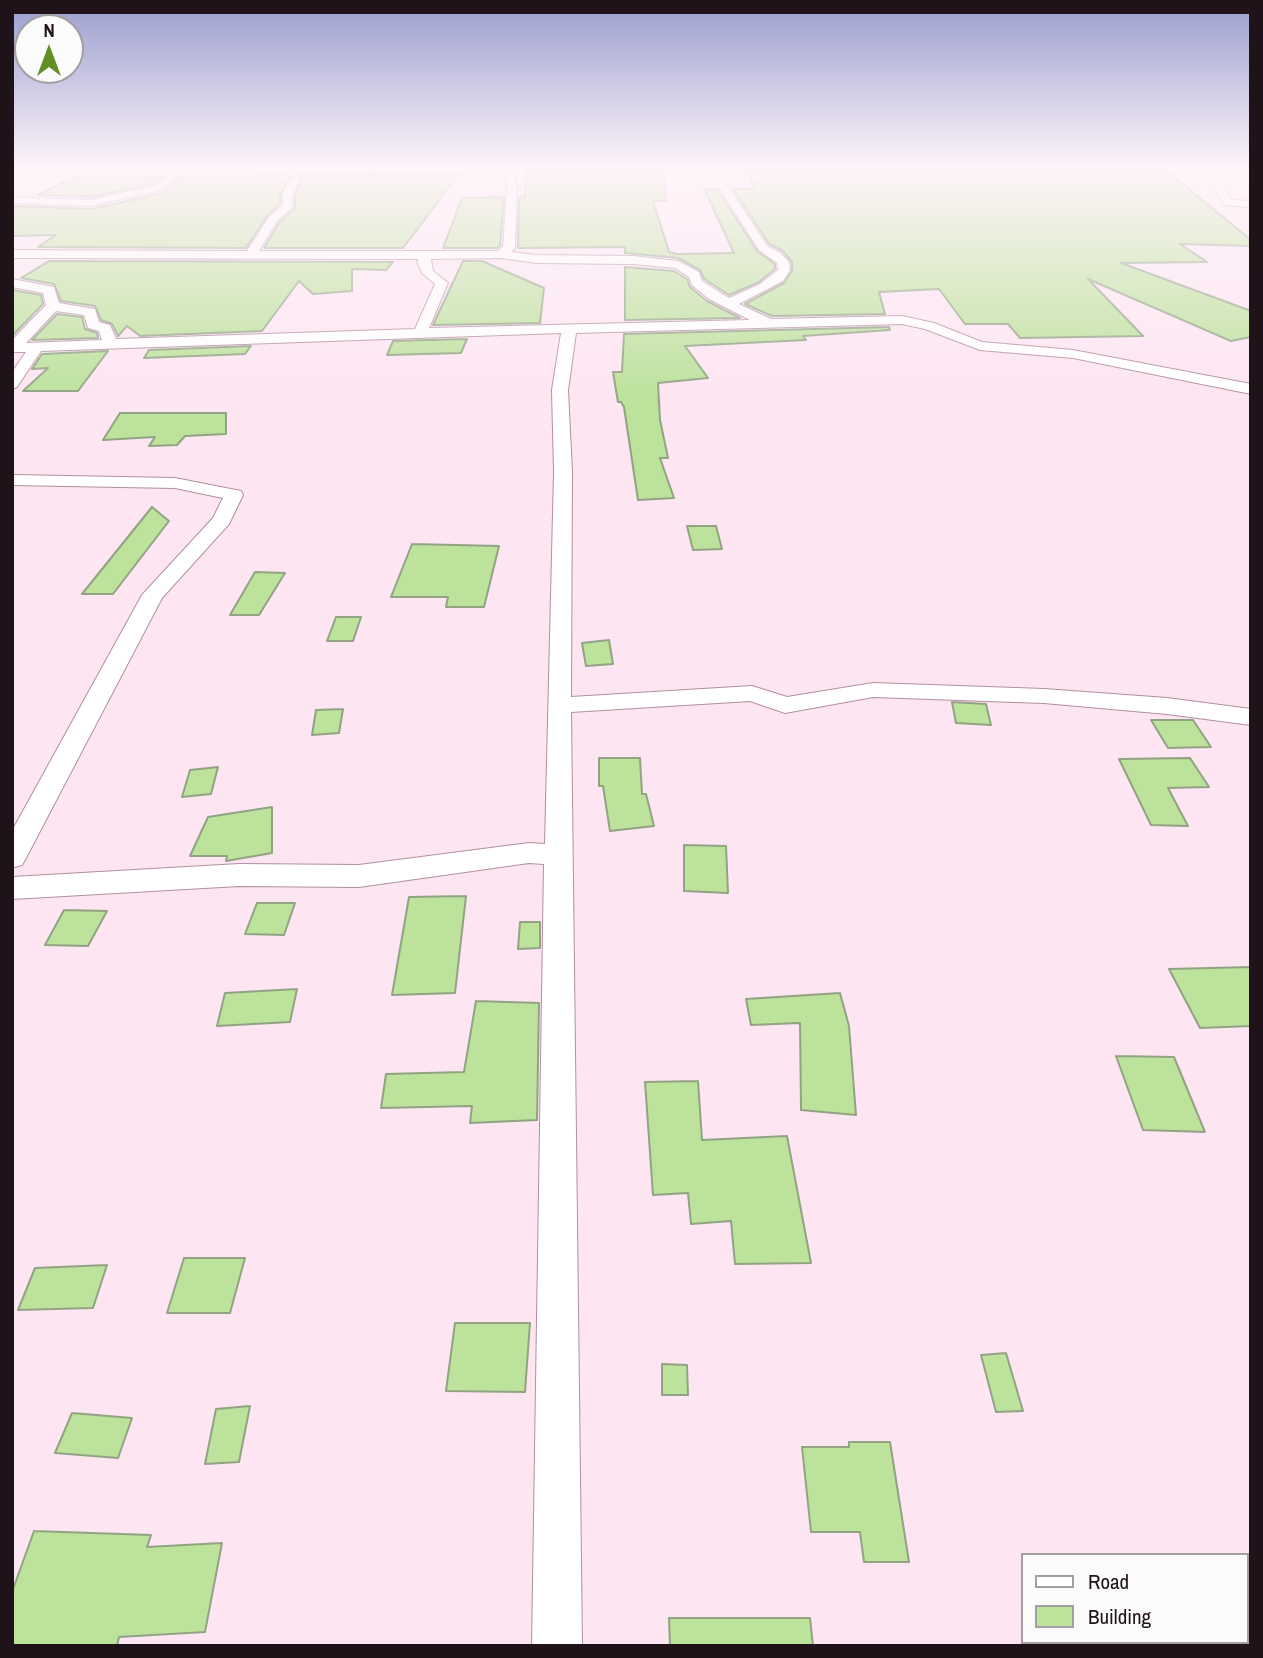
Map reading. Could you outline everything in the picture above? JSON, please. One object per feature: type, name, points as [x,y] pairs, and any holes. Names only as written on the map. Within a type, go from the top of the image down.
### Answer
[{"type":"street","points":[[250,256],[257,244]]},
{"type":"street","points":[[501,254],[510,244]]},
{"type":"street","points":[[727,304],[765,287],[779,278],[784,270],[783,262],[761,244]]},
{"type":"street","points":[[12,254],[501,254],[537,259],[668,263],[689,270],[702,288],[727,304],[769,324]]},
{"type":"street","points":[[420,333],[442,283],[428,273],[424,261],[427,255]]},
{"type":"street","points":[[12,284],[49,290],[53,306]]},
{"type":"street","points":[[53,306],[90,312],[93,325],[105,328],[111,344]]},
{"type":"street","points":[[13,348],[53,306]]},
{"type":"street","points":[[13,348],[420,333],[910,321],[980,346],[1065,352],[1251,388]]},
{"type":"street","points":[[556,1646],[559,705],[564,472],[560,390],[569,330]]},
{"type":"street","points":[[12,384],[35,349]]},
{"type":"street","points":[[12,480],[175,483],[234,495],[222,520],[153,595],[12,858]]},
{"type":"street","points":[[559,705],[752,693],[785,705],[873,690],[1044,696],[1167,706],[1251,717]]},
{"type":"street","points":[[12,888],[239,875],[359,876],[529,852],[559,855]]},
{"type":"building","points":[[42,244],[248,244],[246,248],[38,247]]},
{"type":"building","points":[[266,244],[406,244],[403,248],[264,248]]},
{"type":"building","points":[[444,244],[500,244],[497,248],[443,248]]},
{"type":"building","points":[[518,244],[667,244],[669,252],[677,254],[734,253],[730,244],[753,244],[757,251],[775,264],[775,269],[759,282],[729,295],[704,279],[700,270],[678,258],[625,253],[625,247],[518,248]]},
{"type":"building","points":[[770,244],[1181,244],[1207,262],[1121,263],[1251,311],[1251,337],[1231,341],[1088,279],[1143,336],[1020,338],[1008,324],[965,324],[939,289],[879,292],[885,314],[772,316],[745,304],[784,283],[792,271],[792,262],[783,251]]},
{"type":"building","points":[[1193,244],[1251,244],[1251,246]]},
{"type":"building","points":[[49,261],[393,262],[386,270],[352,269],[352,291],[313,294],[299,281],[262,331],[140,336],[127,326],[118,336],[112,324],[101,320],[95,306],[61,301],[54,284],[21,278]]},
{"type":"building","points":[[463,261],[482,261],[544,288],[540,323],[433,325]]},
{"type":"building","points":[[625,267],[674,271],[687,279],[690,287],[707,301],[740,318],[625,320]]},
{"type":"building","points":[[12,290],[41,295],[43,304],[12,336]]},
{"type":"building","points":[[57,314],[82,317],[85,329],[97,333],[98,338],[32,340]]},
{"type":"building","points":[[889,327],[890,330],[803,336],[806,340],[685,346],[708,378],[658,383],[660,420],[668,458],[660,458],[674,498],[638,500],[624,407],[618,402],[613,372],[622,372],[624,334]]},
{"type":"building","points":[[467,339],[461,353],[387,355],[393,341]]},
{"type":"building","points":[[251,346],[245,354],[144,358],[149,350]]},
{"type":"building","points":[[108,351],[78,391],[23,391],[48,368],[32,369],[42,354]]},
{"type":"building","points":[[120,413],[226,413],[226,434],[185,436],[177,445],[149,446],[155,437],[103,440]]},
{"type":"building","points":[[152,507],[169,521],[113,594],[82,594]]},
{"type":"building","points":[[687,526],[716,526],[722,549],[693,550]]},
{"type":"building","points":[[412,544],[499,546],[484,607],[446,607],[448,597],[391,597]]},
{"type":"building","points":[[255,572],[285,573],[259,615],[230,615]]},
{"type":"building","points":[[336,617],[361,617],[353,641],[327,641]]},
{"type":"building","points":[[609,640],[613,664],[586,666],[582,643]]},
{"type":"building","points":[[952,702],[986,704],[991,725],[956,723]]},
{"type":"building","points":[[343,709],[339,733],[312,735],[316,710]]},
{"type":"building","points":[[1151,720],[1193,720],[1211,747],[1168,748]]},
{"type":"building","points":[[599,758],[640,758],[642,794],[646,794],[654,826],[610,831],[603,786],[599,786]]},
{"type":"building","points":[[1190,758],[1209,787],[1168,788],[1188,826],[1151,825],[1119,759]]},
{"type":"building","points":[[218,767],[211,794],[182,797],[190,770]]},
{"type":"building","points":[[272,807],[272,853],[226,861],[227,856],[190,856],[208,817]]},
{"type":"building","points":[[684,845],[726,846],[728,893],[684,891]]},
{"type":"building","points":[[466,896],[455,993],[392,995],[409,897]]},
{"type":"building","points":[[257,903],[295,903],[284,935],[245,934]]},
{"type":"building","points":[[64,910],[107,911],[88,946],[45,945]]},
{"type":"building","points":[[520,922],[540,922],[540,948],[518,949]]},
{"type":"building","points":[[1251,967],[1251,1026],[1200,1028],[1169,969]]},
{"type":"building","points":[[297,989],[290,1022],[217,1026],[225,993]]},
{"type":"building","points":[[840,993],[849,1026],[856,1115],[801,1110],[800,1023],[751,1025],[746,999]]},
{"type":"building","points":[[476,1001],[539,1003],[537,1120],[470,1123],[472,1106],[381,1108],[386,1074],[464,1072]]},
{"type":"building","points":[[1116,1056],[1174,1057],[1205,1132],[1143,1130]]},
{"type":"building","points":[[698,1081],[702,1140],[787,1136],[811,1263],[735,1264],[731,1221],[691,1224],[688,1193],[653,1195],[645,1082]]},
{"type":"building","points":[[184,1258],[245,1258],[230,1313],[167,1313]]},
{"type":"building","points":[[107,1265],[93,1308],[18,1310],[35,1268]]},
{"type":"building","points":[[455,1323],[530,1323],[525,1392],[446,1391]]},
{"type":"building","points":[[1006,1353],[1023,1411],[996,1412],[981,1355]]},
{"type":"building","points":[[662,1364],[687,1365],[688,1395],[662,1395]]},
{"type":"building","points":[[250,1406],[239,1462],[205,1464],[216,1409]]},
{"type":"building","points":[[72,1413],[132,1418],[118,1458],[55,1453]]},
{"type":"building","points":[[849,1442],[890,1442],[909,1562],[864,1562],[860,1532],[811,1532],[802,1447],[849,1447]]},
{"type":"building","points":[[34,1531],[151,1535],[147,1547],[222,1543],[205,1632],[119,1637],[117,1646],[12,1646],[12,1592]]},
{"type":"building","points":[[669,1618],[810,1618],[813,1646],[670,1646]]}]
